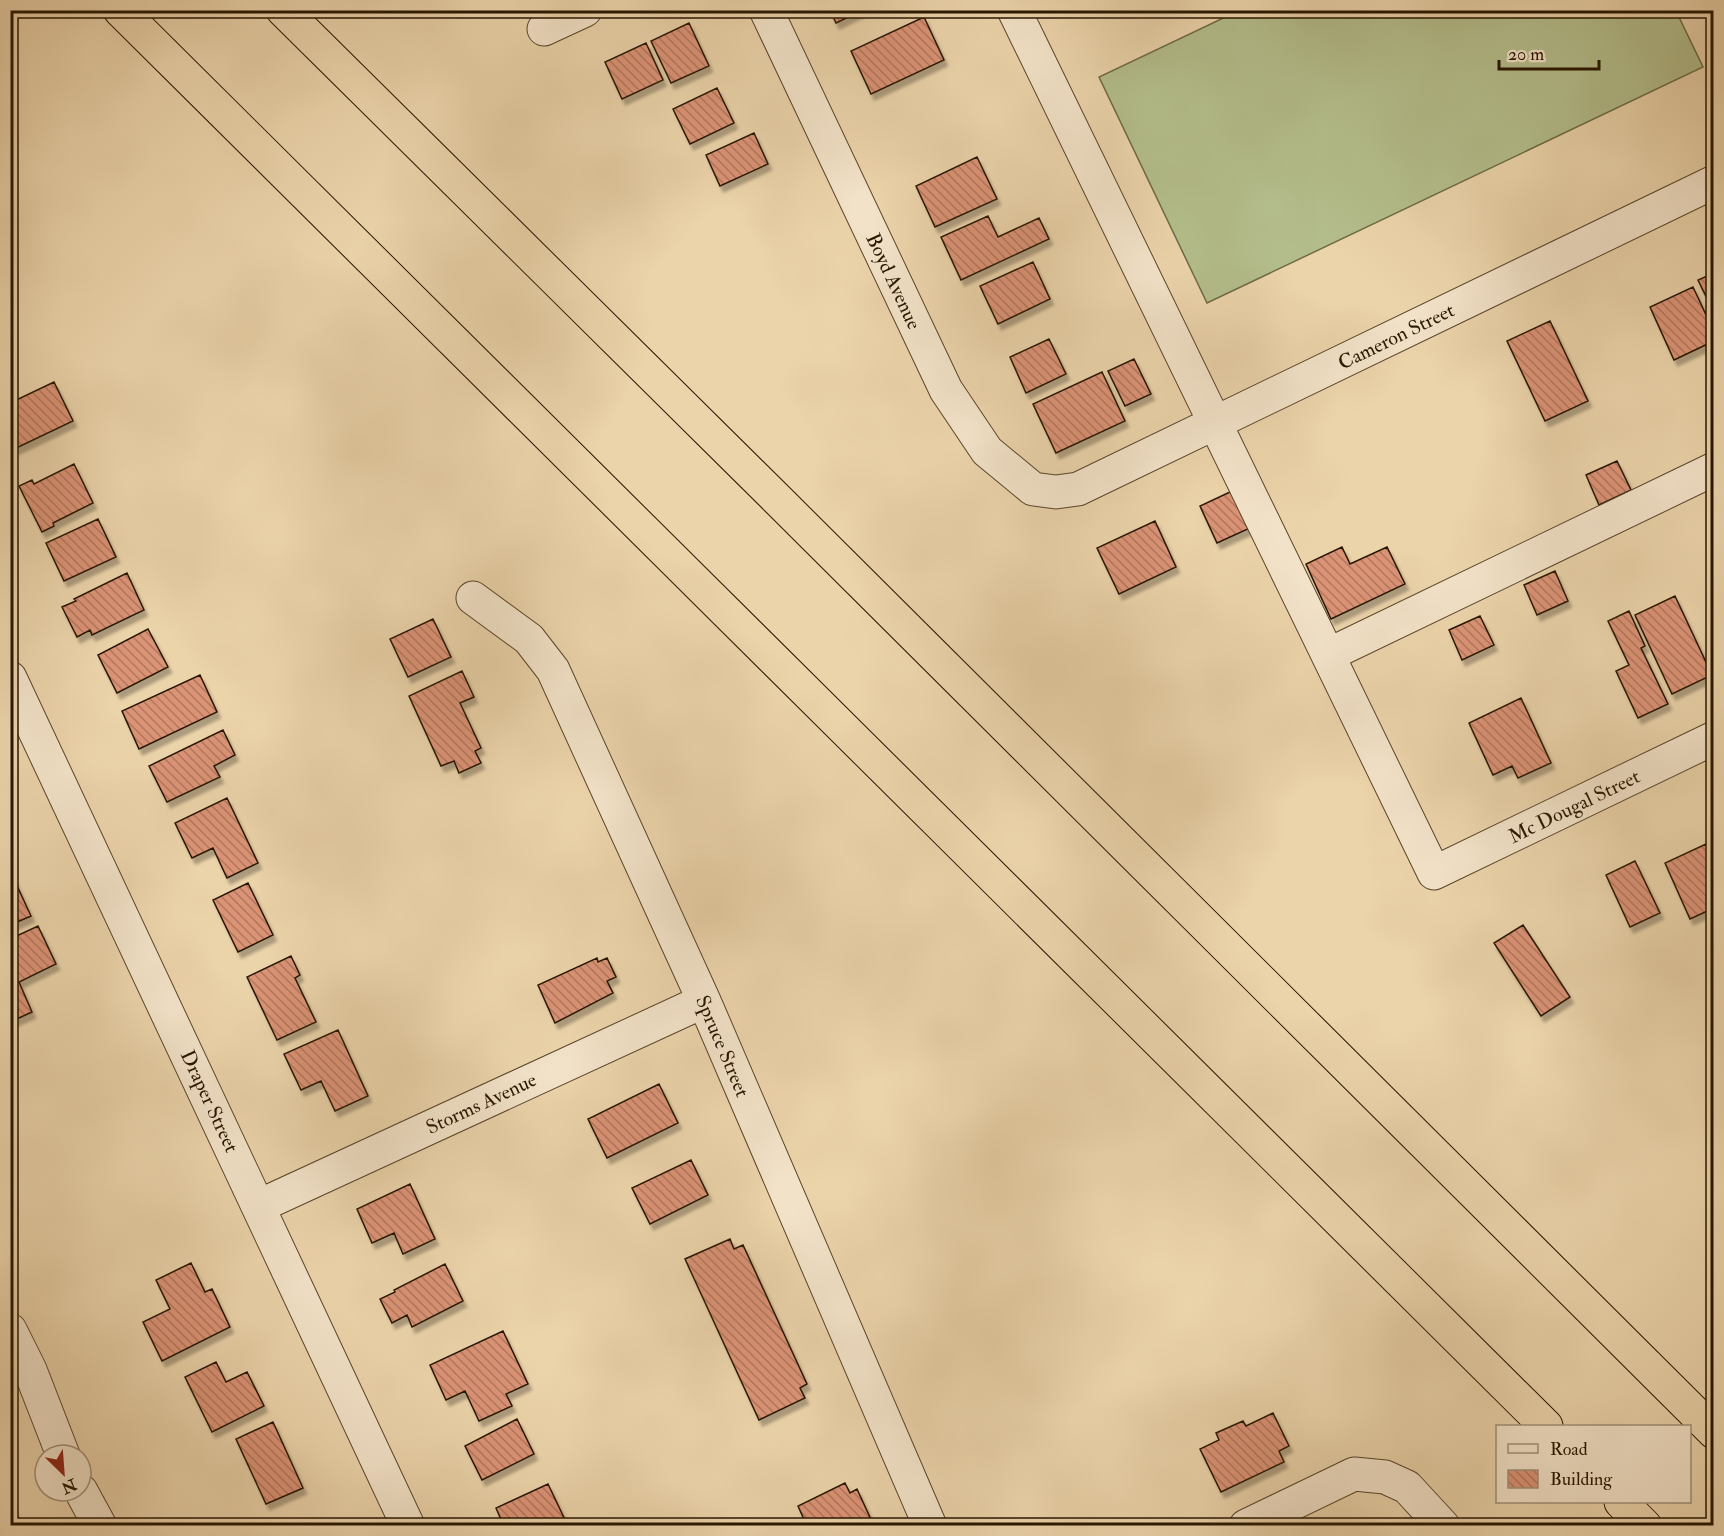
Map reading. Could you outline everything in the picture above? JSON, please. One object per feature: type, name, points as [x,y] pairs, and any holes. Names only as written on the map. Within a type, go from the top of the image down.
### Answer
[{"type":"highway","points":[[120,10],[1545,1425]]},
{"type":"highway","points":[[283,10],[754,475],[1713,1431]]},
{"type":"highway","points":[[1622,1503],[1645,1526]]},
{"type":"street","points":[[544,29],[585,10]]},
{"type":"street","name":"Boyd Avenue","points":[[766,10],[946,390],[987,451],[1033,489],[1056,492],[1078,489]]},
{"type":"street","points":[[1014,10],[1328,655],[1713,469]]},
{"type":"street","name":"Cameron Street","points":[[1078,489],[1713,182]]},
{"type":"street","name":"Spruce Street","points":[[473,598],[529,639],[553,670],[704,1001],[930,1526]]},
{"type":"street","name":"Mc Dougal Street","points":[[1328,655],[1434,873],[1713,738]]},
{"type":"street","name":"Draper Street","points":[[10,678],[408,1526]]},
{"type":"street","name":"Storms Avenue","points":[[259,1206],[704,1001]]},
{"type":"street","points":[[10,1330],[30,1370],[58,1443]]},
{"type":"street","points":[[1246,1526],[1354,1474],[1385,1477],[1407,1487],[1443,1526]]},
{"type":"street","points":[[88,1503],[100,1526]]},
{"type":"green space","points":[[1238,11],[1676,11],[1703,67],[1207,303],[1099,77]]},
{"type":"building","points":[[830,10],[863,10],[836,23]]},
{"type":"building","points":[[924,17],[944,60],[871,94],[851,51]]},
{"type":"building","points":[[689,23],[709,66],[671,83],[651,41]]},
{"type":"building","points":[[646,43],[663,80],[622,99],[605,62]]},
{"type":"building","points":[[717,88],[734,123],[690,144],[673,109]]},
{"type":"building","points":[[754,133],[768,164],[720,186],[706,155]]},
{"type":"building","points":[[977,157],[997,199],[935,227],[916,186]]},
{"type":"building","points":[[988,216],[998,237],[1039,218],[1049,239],[961,280],[941,237]]},
{"type":"building","points":[[1033,262],[1050,299],[998,324],[980,286]]},
{"type":"building","points":[[1714,273],[1714,313],[1698,280]]},
{"type":"building","points":[[1693,287],[1714,332],[1714,341],[1674,360],[1650,307]]},
{"type":"building","points":[[1550,321],[1588,401],[1545,421],[1507,341]]},
{"type":"building","points":[[1049,339],[1066,374],[1026,393],[1010,357]]},
{"type":"building","points":[[1134,359],[1151,394],[1125,406],[1108,371]]},
{"type":"building","points":[[1102,372],[1125,421],[1056,453],[1033,404]]},
{"type":"building","points":[[54,382],[73,421],[10,451],[10,403]]},
{"type":"building","points":[[1617,461],[1631,490],[1599,505],[1586,475]]},
{"type":"building","points":[[74,464],[93,503],[53,523],[54,526],[42,532],[19,486],[32,480],[34,484]]},
{"type":"building","points":[[1232,491],[1250,528],[1217,543],[1200,506]]},
{"type":"building","points":[[98,519],[116,557],[64,581],[46,543]]},
{"type":"building","points":[[1155,521],[1176,567],[1119,594],[1097,548]]},
{"type":"building","points":[[1342,547],[1350,564],[1387,547],[1405,584],[1331,619],[1306,564]]},
{"type":"building","points":[[1555,571],[1568,601],[1537,615],[1524,585]]},
{"type":"building","points":[[127,573],[144,610],[92,635],[90,630],[77,637],[62,607]]},
{"type":"building","points":[[1675,596],[1712,675],[1672,694],[1635,615]]},
{"type":"building","points":[[1629,611],[1645,646],[1641,648],[1668,704],[1638,718],[1616,671],[1629,665],[1608,621]]},
{"type":"building","points":[[1480,616],[1494,645],[1462,660],[1449,630]]},
{"type":"building","points":[[433,619],[451,657],[408,677],[390,639]]},
{"type":"building","points":[[148,629],[168,667],[117,693],[98,655]]},
{"type":"building","points":[[462,671],[474,697],[460,703],[481,748],[475,751],[481,763],[459,773],[454,761],[441,766],[409,696]]},
{"type":"building","points":[[200,675],[217,712],[139,749],[122,711]]},
{"type":"building","points":[[1521,698],[1551,763],[1518,778],[1512,766],[1493,775],[1469,723]]},
{"type":"building","points":[[223,730],[235,755],[214,766],[220,777],[167,802],[149,766]]},
{"type":"building","points":[[227,798],[258,863],[227,878],[213,848],[192,858],[175,823]]},
{"type":"building","points":[[1706,844],[1714,859],[1714,908],[1690,919],[1665,863]]},
{"type":"building","points":[[1635,861],[1660,913],[1630,927],[1606,875]]},
{"type":"building","points":[[13,877],[31,916],[10,925],[10,879]]},
{"type":"building","points":[[248,883],[273,935],[238,952],[213,900]]},
{"type":"building","points":[[1523,925],[1570,997],[1541,1016],[1494,943]]},
{"type":"building","points":[[38,926],[56,964],[19,982],[32,1012],[10,1022],[10,939]]},
{"type":"building","points":[[291,956],[300,975],[295,978],[316,1022],[277,1040],[247,977]]},
{"type":"building","points":[[597,958],[598,962],[607,958],[616,977],[607,981],[613,993],[555,1023],[538,985]]},
{"type":"building","points":[[338,1030],[368,1096],[335,1111],[321,1081],[301,1090],[284,1054]]},
{"type":"building","points":[[659,1084],[678,1123],[607,1158],[588,1119]]},
{"type":"building","points":[[691,1160],[708,1195],[650,1224],[632,1188]]},
{"type":"building","points":[[410,1184],[435,1239],[403,1254],[394,1233],[372,1243],[357,1209]]},
{"type":"building","points":[[730,1239],[734,1249],[743,1245],[807,1384],[800,1388],[805,1398],[759,1420],[685,1259]]},
{"type":"building","points":[[191,1263],[205,1292],[212,1289],[230,1327],[162,1361],[143,1322],[170,1309],[156,1280]]},
{"type":"building","points":[[445,1264],[463,1301],[412,1327],[407,1315],[392,1323],[380,1299]]},
{"type":"building","points":[[503,1331],[528,1384],[506,1394],[512,1406],[479,1421],[465,1391],[446,1400],[430,1365]]},
{"type":"building","points":[[216,1362],[226,1382],[247,1372],[264,1406],[212,1432],[185,1377]]},
{"type":"building","points":[[1273,1413],[1289,1446],[1279,1451],[1284,1462],[1221,1492],[1200,1449],[1219,1440],[1216,1433],[1243,1421],[1246,1426]]},
{"type":"building","points":[[517,1419],[534,1454],[482,1480],[465,1446]]},
{"type":"building","points":[[273,1422],[303,1488],[266,1504],[236,1439]]},
{"type":"building","points":[[845,1483],[850,1493],[857,1489],[874,1526],[807,1526],[798,1506]]},
{"type":"building","points":[[548,1484],[568,1526],[504,1526],[496,1508]]},
{"type":"building","points":[[10,1503],[21,1523],[17,1526],[10,1526]]}]
